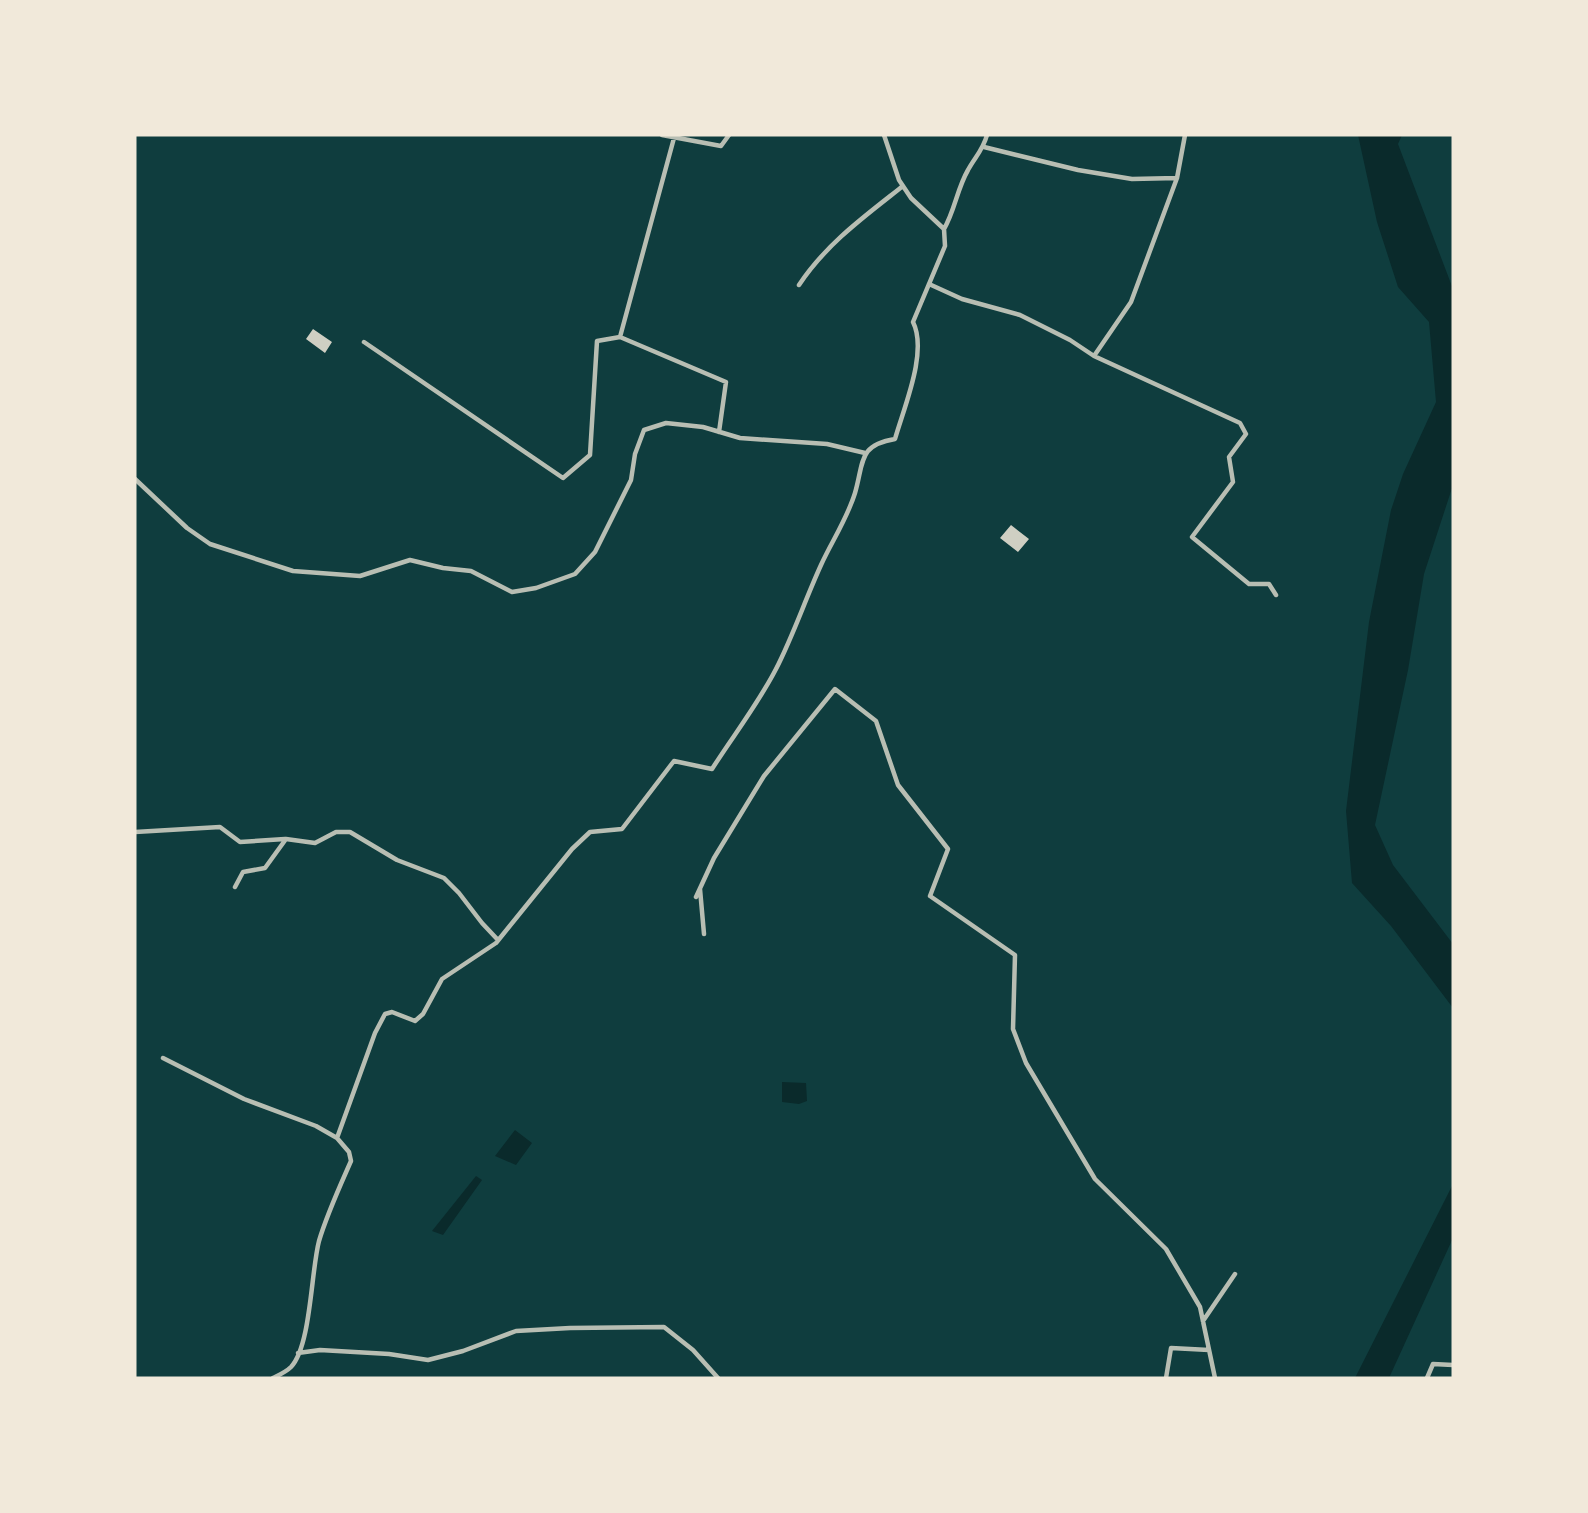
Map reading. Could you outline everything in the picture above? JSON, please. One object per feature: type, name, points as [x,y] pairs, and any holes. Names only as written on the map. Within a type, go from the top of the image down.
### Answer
[{"type":"street","points":[[662,135],[721,146],[729,135]]},
{"type":"street","points":[[884,135],[903,186],[911,198],[944,229]]},
{"type":"street","points":[[337,1138],[385,1014],[392,1012],[415,1021],[423,1014],[442,979],[498,940],[572,849],[590,832],[622,829],[674,761],[712,769],[775,672],[798,624],[821,565],[844,522],[865,453],[877,442],[895,439],[918,355],[918,332],[913,322],[945,246],[944,229],[952,215],[967,170],[984,147],[987,135]]},
{"type":"street","points":[[1094,356],[1131,302],[1177,178],[1185,135]]},
{"type":"street","points":[[620,337],[674,138]]},
{"type":"street","points":[[984,147],[1078,170],[1132,179],[1177,178]]},
{"type":"street","points":[[799,285],[811,267],[840,237],[903,186]]},
{"type":"street","points":[[929,284],[962,299],[1020,315],[1070,340],[1094,356],[1240,423],[1247,433],[1228,457],[1233,482],[1192,537],[1249,584],[1269,584],[1276,595]]},
{"type":"street","points":[[364,342],[563,478],[590,454],[597,341],[620,337],[726,382],[719,432]]},
{"type":"street","points":[[135,479],[187,528],[210,544],[293,571],[360,576],[410,561],[471,571],[512,592],[536,588],[575,574],[595,552],[631,480],[635,454],[644,430],[666,423],[703,427],[740,438],[827,444],[865,453]]},
{"type":"street","points":[[696,897],[714,858],[764,776],[835,689],[876,721],[898,785],[948,849],[930,896],[1015,955],[1013,1029],[1027,1063],[1095,1179],[1166,1249],[1200,1307],[1214,1378]]},
{"type":"street","points":[[135,832],[220,827],[240,842],[286,839],[315,843],[336,832],[350,832],[397,860],[444,878],[498,940]]},
{"type":"street","points":[[235,887],[243,872],[265,868],[286,839]]},
{"type":"street","points":[[700,888],[705,934]]},
{"type":"street","points":[[163,1058],[244,1098],[316,1126],[337,1138],[349,1152],[351,1161],[320,1237],[313,1266],[308,1314],[298,1353],[291,1367],[273,1378]]},
{"type":"street","points":[[1203,1322],[1235,1274]]},
{"type":"street","points":[[298,1353],[320,1350],[389,1354],[428,1360],[463,1351],[516,1331],[664,1328],[693,1350],[718,1378]]},
{"type":"street","points":[[1166,1378],[1171,1348],[1209,1350]]},
{"type":"street","points":[[1427,1378],[1433,1364],[1453,1365]]},
{"type":"water","points":[[1358,135],[1402,135],[1398,144],[1453,289],[1453,485],[1424,574],[1408,670],[1375,825],[1393,865],[1453,944],[1453,1008],[1391,926],[1352,883],[1346,811],[1369,622],[1391,510],[1403,474],[1436,402],[1429,322],[1398,287],[1377,222]]},
{"type":"water","points":[[782,1082],[806,1083],[807,1101],[799,1104],[782,1102]]},
{"type":"water","points":[[515,1130],[532,1143],[516,1165],[495,1156]]},
{"type":"water","points":[[476,1176],[482,1180],[443,1235],[432,1231]]},
{"type":"water","points":[[1453,1184],[1453,1238],[1389,1378],[1355,1378]]},
{"type":"building","points":[[313,329],[332,342],[325,353],[306,339]]},
{"type":"building","points":[[1011,525],[1029,539],[1018,552],[1000,538]]}]
